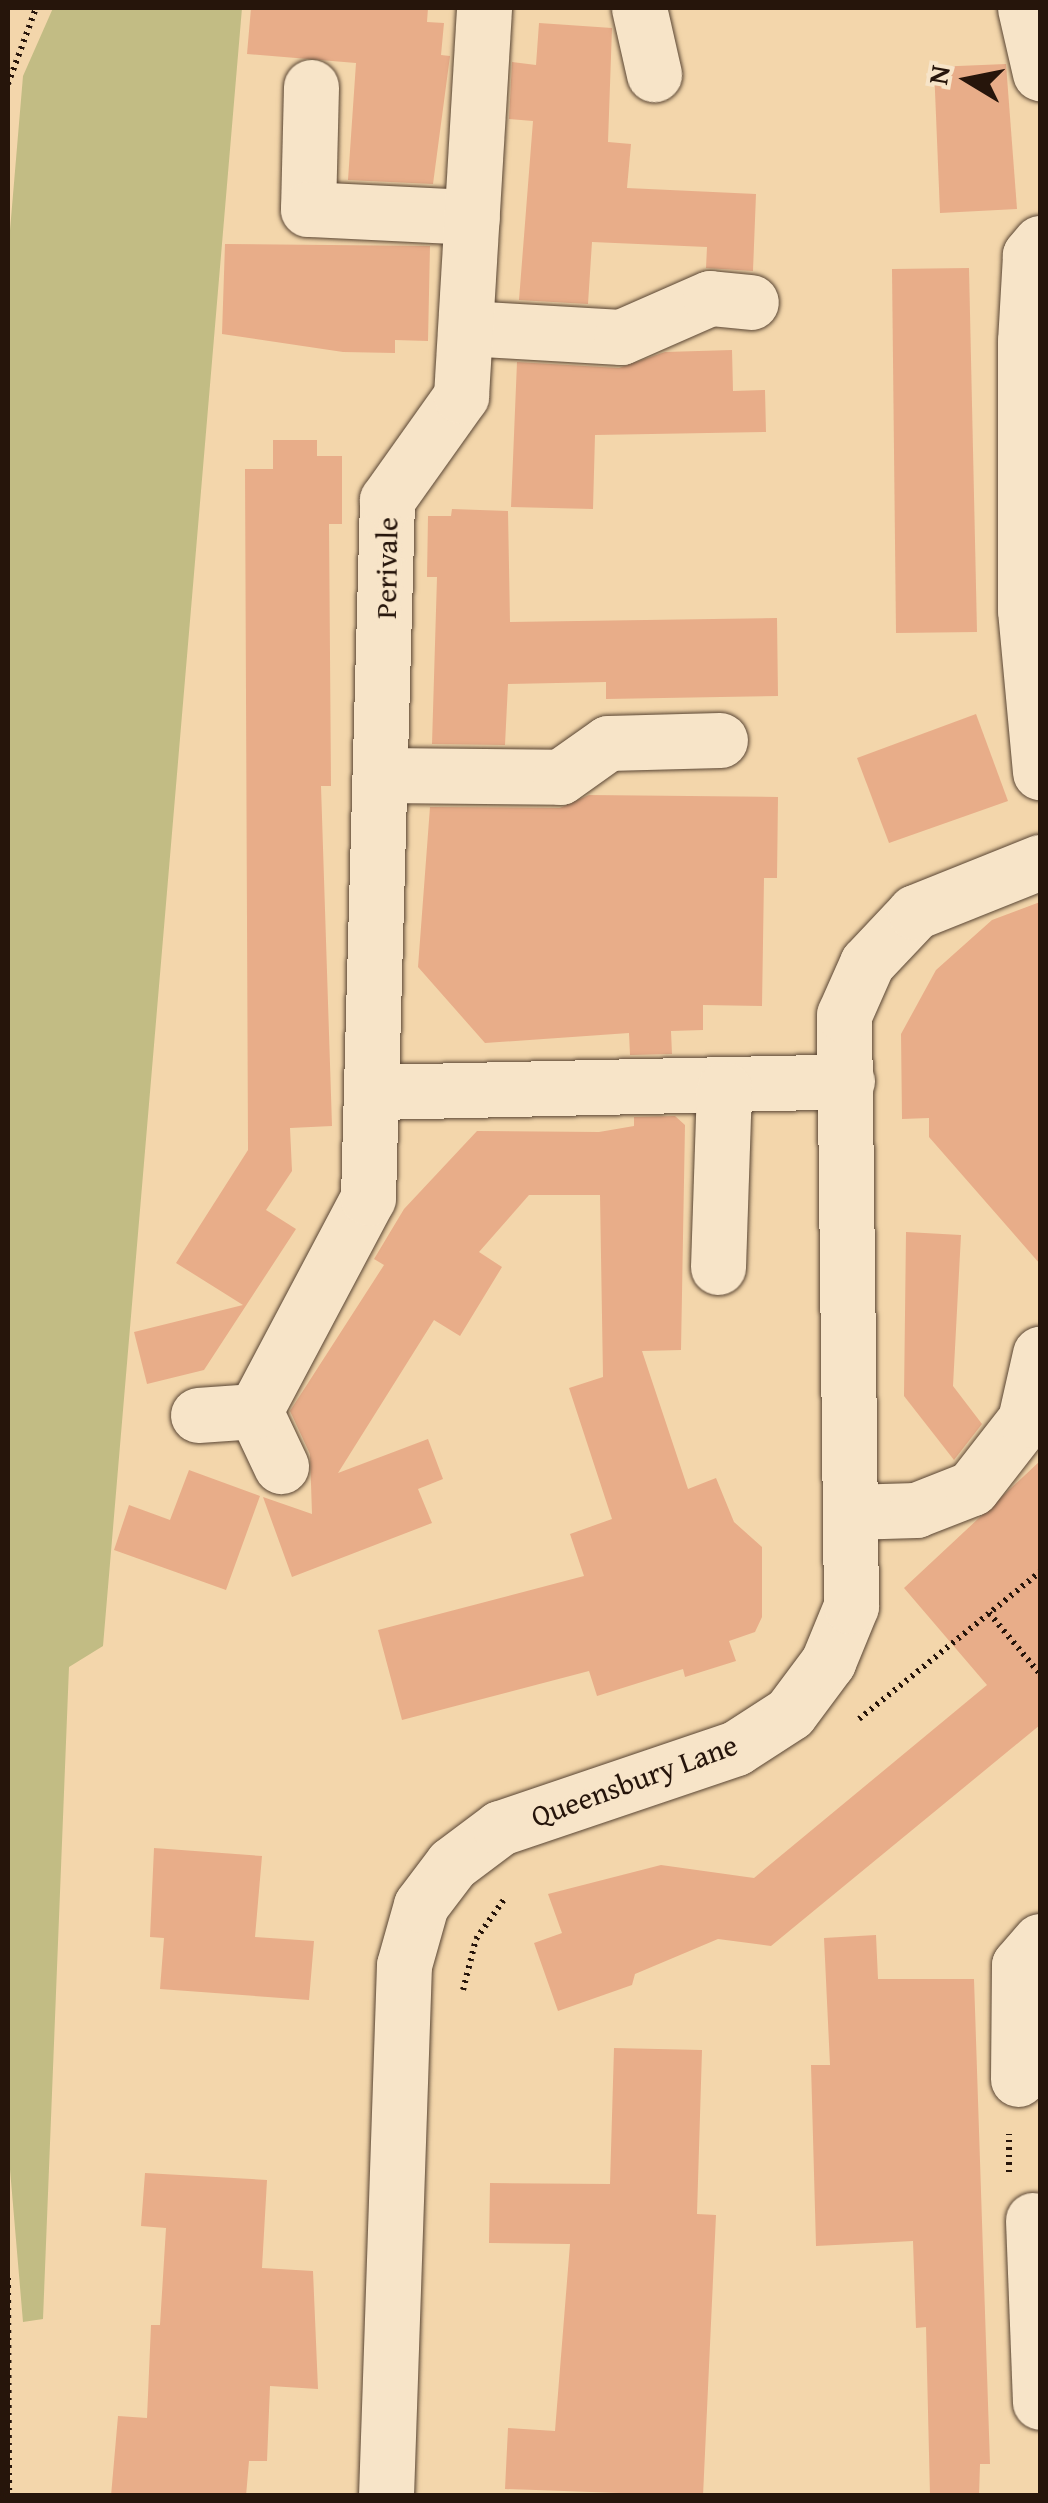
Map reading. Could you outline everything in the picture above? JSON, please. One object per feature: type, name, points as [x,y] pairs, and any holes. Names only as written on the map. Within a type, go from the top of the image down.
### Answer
[{"type":"street","name":"Perivale","points":[[255,1410],[368,1198],[377,1092],[387,500],[461,396],[484,8]]},
{"type":"street","points":[[639,8],[654,74]]},
{"type":"street","points":[[1026,8],[1040,73]]},
{"type":"street","points":[[311,86],[308,209],[472,216]]},
{"type":"street","points":[[1040,243],[1030,255],[1025,341],[1025,610],[1040,772]]},
{"type":"street","points":[[466,328],[621,337],[710,298],[751,302]]},
{"type":"street","points":[[382,775],[560,777],[608,743],[720,740]]},
{"type":"street","name":"Queensbury Lane","points":[[386,2496],[404,1964],[420,1905],[452,1864],[500,1828],[736,1748],[790,1713],[828,1662],[851,1606],[848,1081],[844,1015],[867,964],[914,912],[1040,862]]},
{"type":"street","points":[[377,1092],[724,1089],[848,1081]]},
{"type":"street","points":[[718,1267],[724,1089]]},
{"type":"street","points":[[850,1512],[916,1510],[972,1488],[1025,1420],[1040,1354]]},
{"type":"street","points":[[198,1416],[255,1410],[281,1466]]},
{"type":"street","points":[[1018,2079],[1019,1964],[1040,1940]]},
{"type":"street","points":[[1033,2220],[1040,2402]]},
{"type":"path","points":[[8,84],[36,8]]},
{"type":"path","points":[[841,1734],[1040,1572]]},
{"type":"path","points":[[990,1613],[1040,1674]]},
{"type":"path","points":[[460,2002],[476,1939],[518,1885]]},
{"type":"path","points":[[1018,2079],[1009,2191],[1033,2220]]},
{"type":"path","points":[[8,2278],[9,2496]]},
{"type":"shaded area","points":[[53,8],[242,8],[103,1646],[69,1667],[43,2319],[23,2322],[8,2146],[8,254],[23,76]]},
{"type":"building","points":[[251,8],[428,8],[427,22],[444,23],[441,55],[450,56],[433,184],[348,180],[356,63],[247,54]]},
{"type":"building","points":[[539,23],[612,28],[608,142],[631,144],[627,188],[756,194],[753,271],[706,268],[707,247],[592,242],[588,304],[519,300],[533,121],[509,119],[512,62],[536,65]]},
{"type":"building","points":[[1006,64],[1017,209],[940,213],[934,67]]},
{"type":"building","points":[[225,244],[430,246],[428,341],[395,340],[395,353],[343,352],[222,334]]},
{"type":"building","points":[[969,268],[977,632],[896,633],[892,269]]},
{"type":"building","points":[[732,350],[733,391],[765,390],[766,432],[595,435],[593,509],[511,507],[517,362],[619,368],[665,352]]},
{"type":"building","points":[[273,440],[317,440],[317,456],[342,456],[342,524],[329,524],[331,786],[321,786],[332,1126],[290,1128],[292,1171],[266,1210],[296,1229],[204,1370],[147,1384],[134,1332],[243,1305],[176,1263],[248,1150],[245,469],[273,469]]},
{"type":"building","points":[[452,509],[508,511],[510,622],[777,618],[778,696],[606,699],[606,682],[508,684],[505,745],[432,744],[437,577],[427,577],[428,516],[451,516]]},
{"type":"building","points":[[976,714],[1008,801],[889,843],[857,758]]},
{"type":"building","points":[[589,795],[778,797],[777,878],[764,878],[762,1006],[703,1005],[703,1030],[671,1031],[672,1054],[630,1055],[629,1033],[485,1043],[418,967],[430,807],[560,808]]},
{"type":"building","points":[[1040,902],[1040,1264],[929,1137],[929,1118],[902,1119],[901,1034],[936,970],[992,920]]},
{"type":"building","points":[[675,1116],[685,1125],[681,1350],[642,1351],[688,1489],[716,1478],[734,1522],[762,1547],[762,1617],[755,1632],[729,1641],[736,1661],[685,1677],[683,1669],[597,1696],[589,1671],[402,1720],[378,1630],[584,1576],[570,1534],[612,1519],[569,1388],[603,1377],[600,1195],[529,1195],[479,1252],[502,1267],[460,1336],[434,1320],[338,1473],[428,1439],[443,1479],[418,1489],[432,1523],[292,1577],[263,1497],[312,1514],[310,1454],[290,1411],[384,1265],[374,1259],[404,1209],[477,1131],[599,1132],[634,1126],[634,1117]]},
{"type":"building","points":[[906,1232],[961,1235],[953,1386],[982,1424],[954,1460],[904,1396]]},
{"type":"building","points":[[1040,1461],[1040,1725],[771,1946],[718,1939],[635,1974],[632,1985],[558,2011],[534,1943],[562,1933],[548,1894],[661,1865],[754,1878],[987,1685],[904,1588]]},
{"type":"building","points":[[189,1470],[260,1496],[226,1590],[114,1550],[129,1505],[170,1520]]},
{"type":"building","points":[[154,1848],[262,1856],[255,1937],[314,1941],[309,2000],[160,1989],[164,1938],[150,1937]]},
{"type":"building","points":[[876,1935],[878,1979],[974,1979],[990,2464],[980,2464],[979,2496],[930,2496],[926,2327],[916,2328],[913,2241],[816,2246],[811,2065],[830,2065],[824,1938]]},
{"type":"building","points":[[614,2048],[702,2050],[697,2214],[716,2215],[703,2496],[505,2489],[508,2428],[555,2431],[570,2244],[489,2243],[490,2183],[610,2184]]},
{"type":"building","points":[[145,2173],[267,2180],[262,2268],[313,2271],[318,2389],[270,2386],[267,2461],[249,2461],[246,2496],[111,2496],[118,2416],[147,2418],[151,2325],[160,2325],[166,2228],[141,2226]]}]
